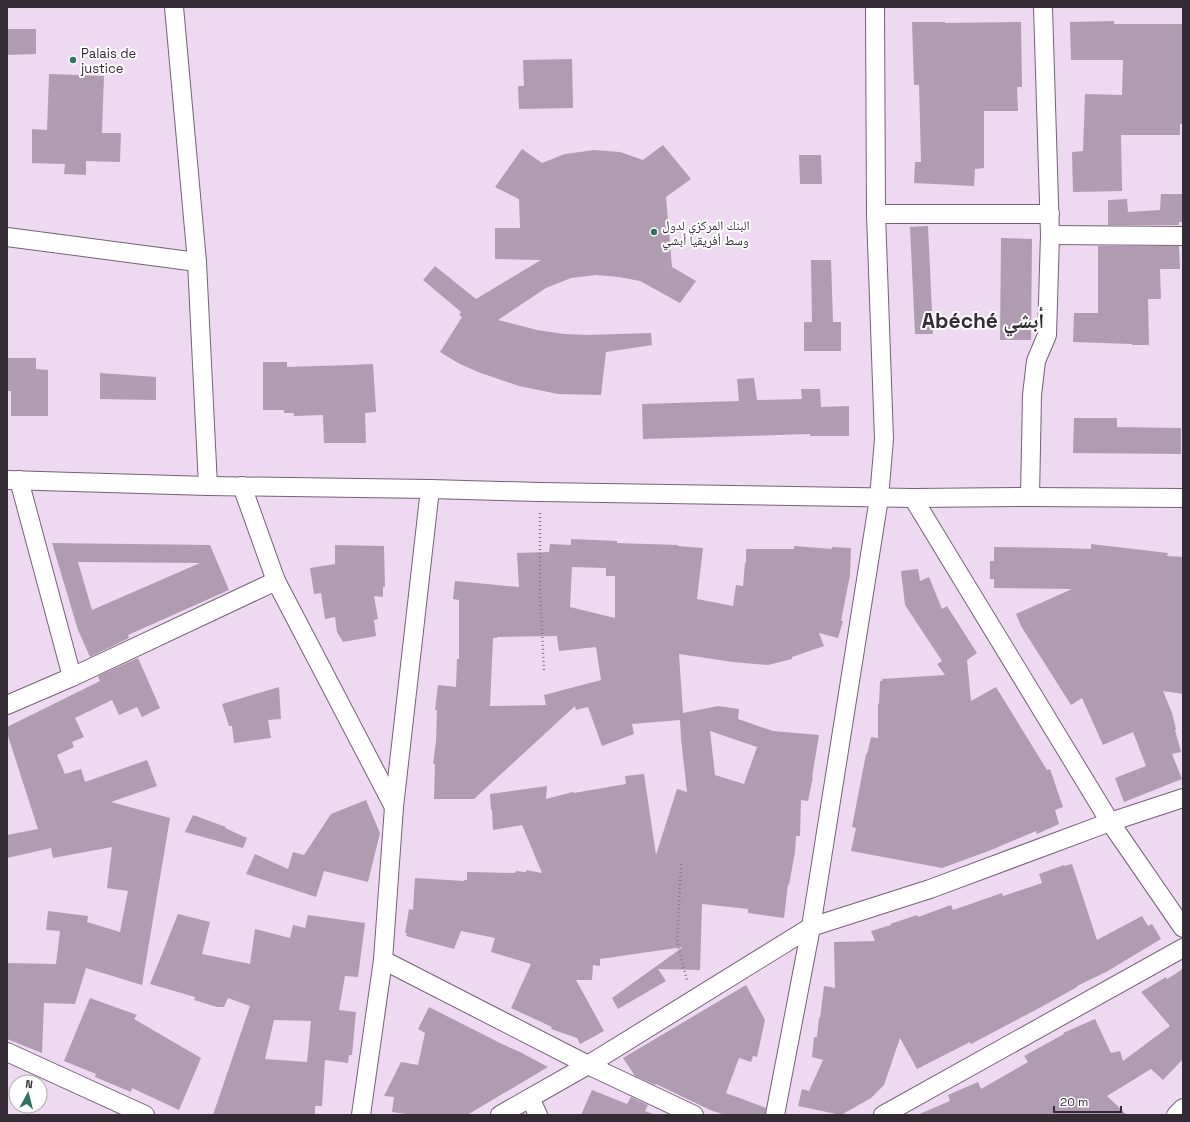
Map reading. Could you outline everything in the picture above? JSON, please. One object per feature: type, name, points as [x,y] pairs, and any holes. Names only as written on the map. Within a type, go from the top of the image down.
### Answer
[{"type":"street","points":[[174,7],[197,262],[208,486]]},
{"type":"street","points":[[775,1115],[811,927],[879,498],[884,439],[876,214],[875,7]]},
{"type":"street","points":[[1030,497],[1032,395],[1036,361],[1047,335],[1050,235],[1043,7]]},
{"type":"street","points":[[876,214],[1050,214]]},
{"type":"street","points":[[1050,235],[1183,236]]},
{"type":"street","points":[[7,237],[197,262]]},
{"type":"street","points":[[72,677],[13,480],[208,486],[879,498],[1183,498]]},
{"type":"street","points":[[242,486],[276,581],[394,807]]},
{"type":"street","points":[[361,1115],[383,960],[394,807],[430,489]]},
{"type":"street","points":[[913,498],[1110,822],[1183,928]]},
{"type":"street","points":[[7,705],[72,677],[276,581]]},
{"type":"street","points":[[500,1115],[588,1065],[811,927],[930,889],[1110,822],[1183,798]]},
{"type":"street","points":[[883,1115],[1183,948]]},
{"type":"street","points":[[383,960],[588,1065],[694,1115]]},
{"type":"street","points":[[7,1052],[145,1115]]},
{"type":"street","points":[[530,1098],[538,1115]]},
{"type":"street","points":[[1176,1115],[1183,1108]]},
{"type":"path","points":[[540,492],[540,592],[544,671]]},
{"type":"path","points":[[681,864],[676,942],[686,978],[695,999]]},
{"type":"building","points":[[1114,21],[1114,24],[1183,24],[1183,124],[1180,124],[1180,135],[1121,135],[1122,191],[1073,192],[1072,152],[1083,151],[1085,94],[1122,95],[1123,60],[1071,60],[1070,22]]},
{"type":"building","points":[[912,22],[1021,22],[1022,87],[1017,87],[1018,111],[984,111],[984,168],[975,169],[974,186],[914,183],[915,162],[921,162],[919,85],[914,85]]},
{"type":"building","points":[[7,29],[36,29],[36,54],[7,55]]},
{"type":"building","points":[[572,59],[573,108],[519,109],[518,86],[524,86],[523,60]]},
{"type":"building","points":[[49,74],[104,76],[102,133],[121,133],[120,162],[86,161],[86,175],[64,174],[65,164],[32,163],[32,129],[47,130]]},
{"type":"building","points":[[663,145],[691,179],[666,197],[672,267],[696,281],[680,303],[640,281],[596,275],[571,278],[546,288],[498,320],[537,330],[564,334],[589,335],[651,333],[652,345],[606,352],[601,395],[558,394],[519,386],[478,372],[458,363],[440,352],[462,317],[459,315],[461,312],[423,280],[435,266],[476,299],[541,260],[495,259],[495,228],[520,228],[519,199],[495,187],[522,149],[542,163],[565,154],[594,150],[620,152],[643,160]]},
{"type":"building","points":[[799,155],[821,155],[822,184],[800,184]]},
{"type":"building","points":[[1161,194],[1182,194],[1182,222],[1179,222],[1179,225],[1108,225],[1108,200],[1127,199],[1128,212],[1160,210]]},
{"type":"building","points":[[928,226],[933,334],[915,334],[910,227]]},
{"type":"building","points":[[1001,238],[1032,239],[1031,340],[1000,340]]},
{"type":"building","points":[[1098,246],[1179,246],[1180,269],[1160,269],[1161,299],[1148,299],[1149,345],[1073,342],[1074,313],[1098,313]]},
{"type":"building","points":[[811,260],[831,260],[833,322],[841,322],[841,351],[804,351],[804,322],[812,322]]},
{"type":"building","points":[[7,358],[36,358],[36,369],[48,370],[48,416],[11,416],[11,391],[7,391]]},
{"type":"building","points":[[263,362],[287,362],[287,367],[373,364],[376,412],[365,413],[366,443],[324,443],[323,415],[294,416],[294,413],[284,413],[284,410],[263,410]]},
{"type":"building","points":[[100,373],[156,377],[156,400],[100,399]]},
{"type":"building","points":[[754,378],[757,400],[802,399],[801,389],[820,389],[821,407],[849,406],[849,436],[810,436],[810,434],[643,439],[642,404],[739,401],[737,379]]},
{"type":"building","points":[[1074,418],[1117,418],[1117,427],[1181,428],[1181,454],[1073,453]]},
{"type":"building","points":[[571,539],[617,541],[617,543],[678,545],[703,548],[697,599],[733,606],[736,585],[743,586],[746,549],[794,549],[794,546],[832,549],[832,547],[851,548],[850,575],[841,621],[843,621],[838,638],[819,633],[824,646],[792,657],[792,659],[768,665],[733,662],[679,654],[683,713],[718,706],[739,709],[738,719],[773,731],[819,735],[808,801],[801,800],[800,836],[796,836],[795,852],[789,885],[788,884],[784,918],[748,913],[748,909],[702,904],[700,970],[658,969],[666,981],[618,1009],[612,998],[683,947],[600,959],[600,966],[593,965],[592,980],[576,980],[604,1031],[580,1044],[577,1038],[551,1029],[552,1027],[511,1008],[531,964],[491,952],[495,938],[461,931],[454,949],[406,936],[407,933],[405,933],[409,909],[413,910],[415,878],[464,881],[467,880],[467,872],[515,873],[516,871],[526,872],[526,870],[542,873],[522,825],[493,830],[490,794],[547,786],[546,799],[573,792],[626,784],[625,776],[644,774],[656,855],[677,789],[687,792],[680,720],[632,724],[634,734],[602,746],[588,707],[576,710],[575,706],[474,799],[434,799],[435,764],[433,764],[436,741],[437,710],[435,710],[438,685],[456,687],[457,659],[459,659],[459,600],[453,599],[455,581],[519,587],[517,553],[549,552],[550,544],[571,545]],"holes":[[[572,567],[606,568],[606,576],[615,576],[615,618],[570,607]],[[557,636],[559,651],[596,647],[601,680],[544,695],[546,705],[490,706],[493,638]],[[710,731],[757,747],[744,784],[715,775]]]},
{"type":"building","points":[[52,543],[210,545],[229,590],[128,635],[129,638],[90,657],[78,630]],"holes":[[[78,562],[200,563],[92,610]]]},
{"type":"building","points":[[1091,544],[1168,553],[1167,556],[1183,557],[1183,694],[1163,691],[1172,713],[1181,752],[1172,754],[1182,779],[1124,802],[1115,778],[1146,766],[1133,732],[1103,745],[1082,698],[1071,705],[1021,626],[1016,614],[1072,589],[994,588],[994,579],[990,579],[990,561],[994,561],[994,547],[1091,549]]},
{"type":"building","points":[[335,545],[384,546],[385,587],[383,587],[383,597],[374,596],[378,619],[374,620],[376,636],[343,642],[337,632],[335,617],[325,619],[321,593],[314,594],[310,568],[335,564]]},
{"type":"building","points":[[918,569],[920,581],[929,577],[942,609],[947,606],[977,653],[967,660],[971,701],[996,687],[1047,770],[1050,769],[1063,807],[1055,810],[1059,824],[1037,834],[1036,831],[942,868],[851,851],[856,828],[852,827],[866,754],[871,737],[878,738],[880,681],[882,681],[882,679],[945,675],[937,664],[942,661],[905,605],[901,571]]},
{"type":"building","points":[[138,658],[160,708],[142,717],[137,707],[119,715],[112,700],[75,718],[84,737],[72,742],[74,747],[57,755],[65,774],[81,769],[85,782],[147,760],[157,786],[111,802],[170,818],[142,985],[86,968],[75,1004],[44,1003],[42,1053],[7,1039],[7,963],[56,964],[60,931],[46,930],[48,911],[88,916],[87,922],[120,932],[128,891],[107,888],[112,847],[53,858],[51,848],[7,858],[7,835],[38,829],[7,733],[7,727],[100,681],[98,676]]},
{"type":"building","points":[[279,687],[281,719],[268,720],[271,738],[234,743],[232,726],[229,726],[222,704]]},
{"type":"building","points":[[366,800],[380,833],[368,882],[324,871],[316,897],[246,874],[255,854],[288,869],[293,852],[304,855],[331,814]]},
{"type":"building","points":[[193,815],[226,827],[225,828],[247,838],[243,848],[185,832]]},
{"type":"building","points":[[1072,864],[1097,940],[1142,916],[1148,926],[1152,924],[1161,939],[1106,972],[1077,986],[1043,1006],[971,1044],[970,1042],[917,1069],[900,1038],[884,1085],[871,1098],[841,1115],[798,1106],[802,1089],[809,1091],[823,1060],[812,1057],[814,1037],[817,1037],[824,986],[835,988],[834,942],[875,941],[871,931],[917,915],[918,917],[951,905],[953,910],[1002,893],[1003,896],[1042,883],[1039,874],[1064,865]]},
{"type":"building","points":[[178,914],[210,922],[202,954],[250,964],[255,929],[290,938],[293,925],[305,928],[308,915],[365,923],[358,977],[345,976],[339,1010],[356,1012],[352,1055],[349,1055],[348,1063],[325,1060],[322,1106],[315,1106],[315,1115],[213,1115],[250,1006],[228,998],[224,1007],[217,1007],[194,1000],[195,997],[150,984]],"holes":[[[274,1020],[311,1021],[307,1062],[265,1059]]]},
{"type":"building","points":[[1183,969],[1183,1059],[1163,1080],[1151,1069],[1107,1096],[1127,1115],[917,1115],[950,1101],[948,1095],[978,1082],[981,1089],[1028,1062],[1024,1056],[1064,1034],[1063,1033],[1095,1019],[1111,1053],[1120,1051],[1123,1061],[1170,1026],[1141,992]]},
{"type":"building","points":[[746,985],[765,1020],[757,1057],[753,1056],[751,1062],[739,1058],[726,1093],[766,1108],[765,1115],[725,1115],[710,1110],[656,1084],[655,1085],[635,1076],[623,1058]]},
{"type":"building","points":[[90,998],[137,1015],[134,1019],[201,1058],[179,1110],[132,1088],[131,1092],[95,1077],[96,1074],[64,1061]]},
{"type":"building","points":[[429,1007],[548,1067],[467,1115],[414,1115],[392,1112],[394,1097],[384,1096],[401,1062],[418,1065],[425,1033],[418,1029]]},
{"type":"building","points":[[592,1090],[627,1104],[631,1097],[648,1105],[645,1111],[653,1115],[581,1115]]},
{"type":"place","name":"Palais de justice","points":[[73,60]]},
{"type":"place","name":"البنك المركزي لدول وسط أفريقيا أبشي","points":[[654,232]]},
{"type":"district","name":"Abéché أبشي","points":[[983,320]]}]
